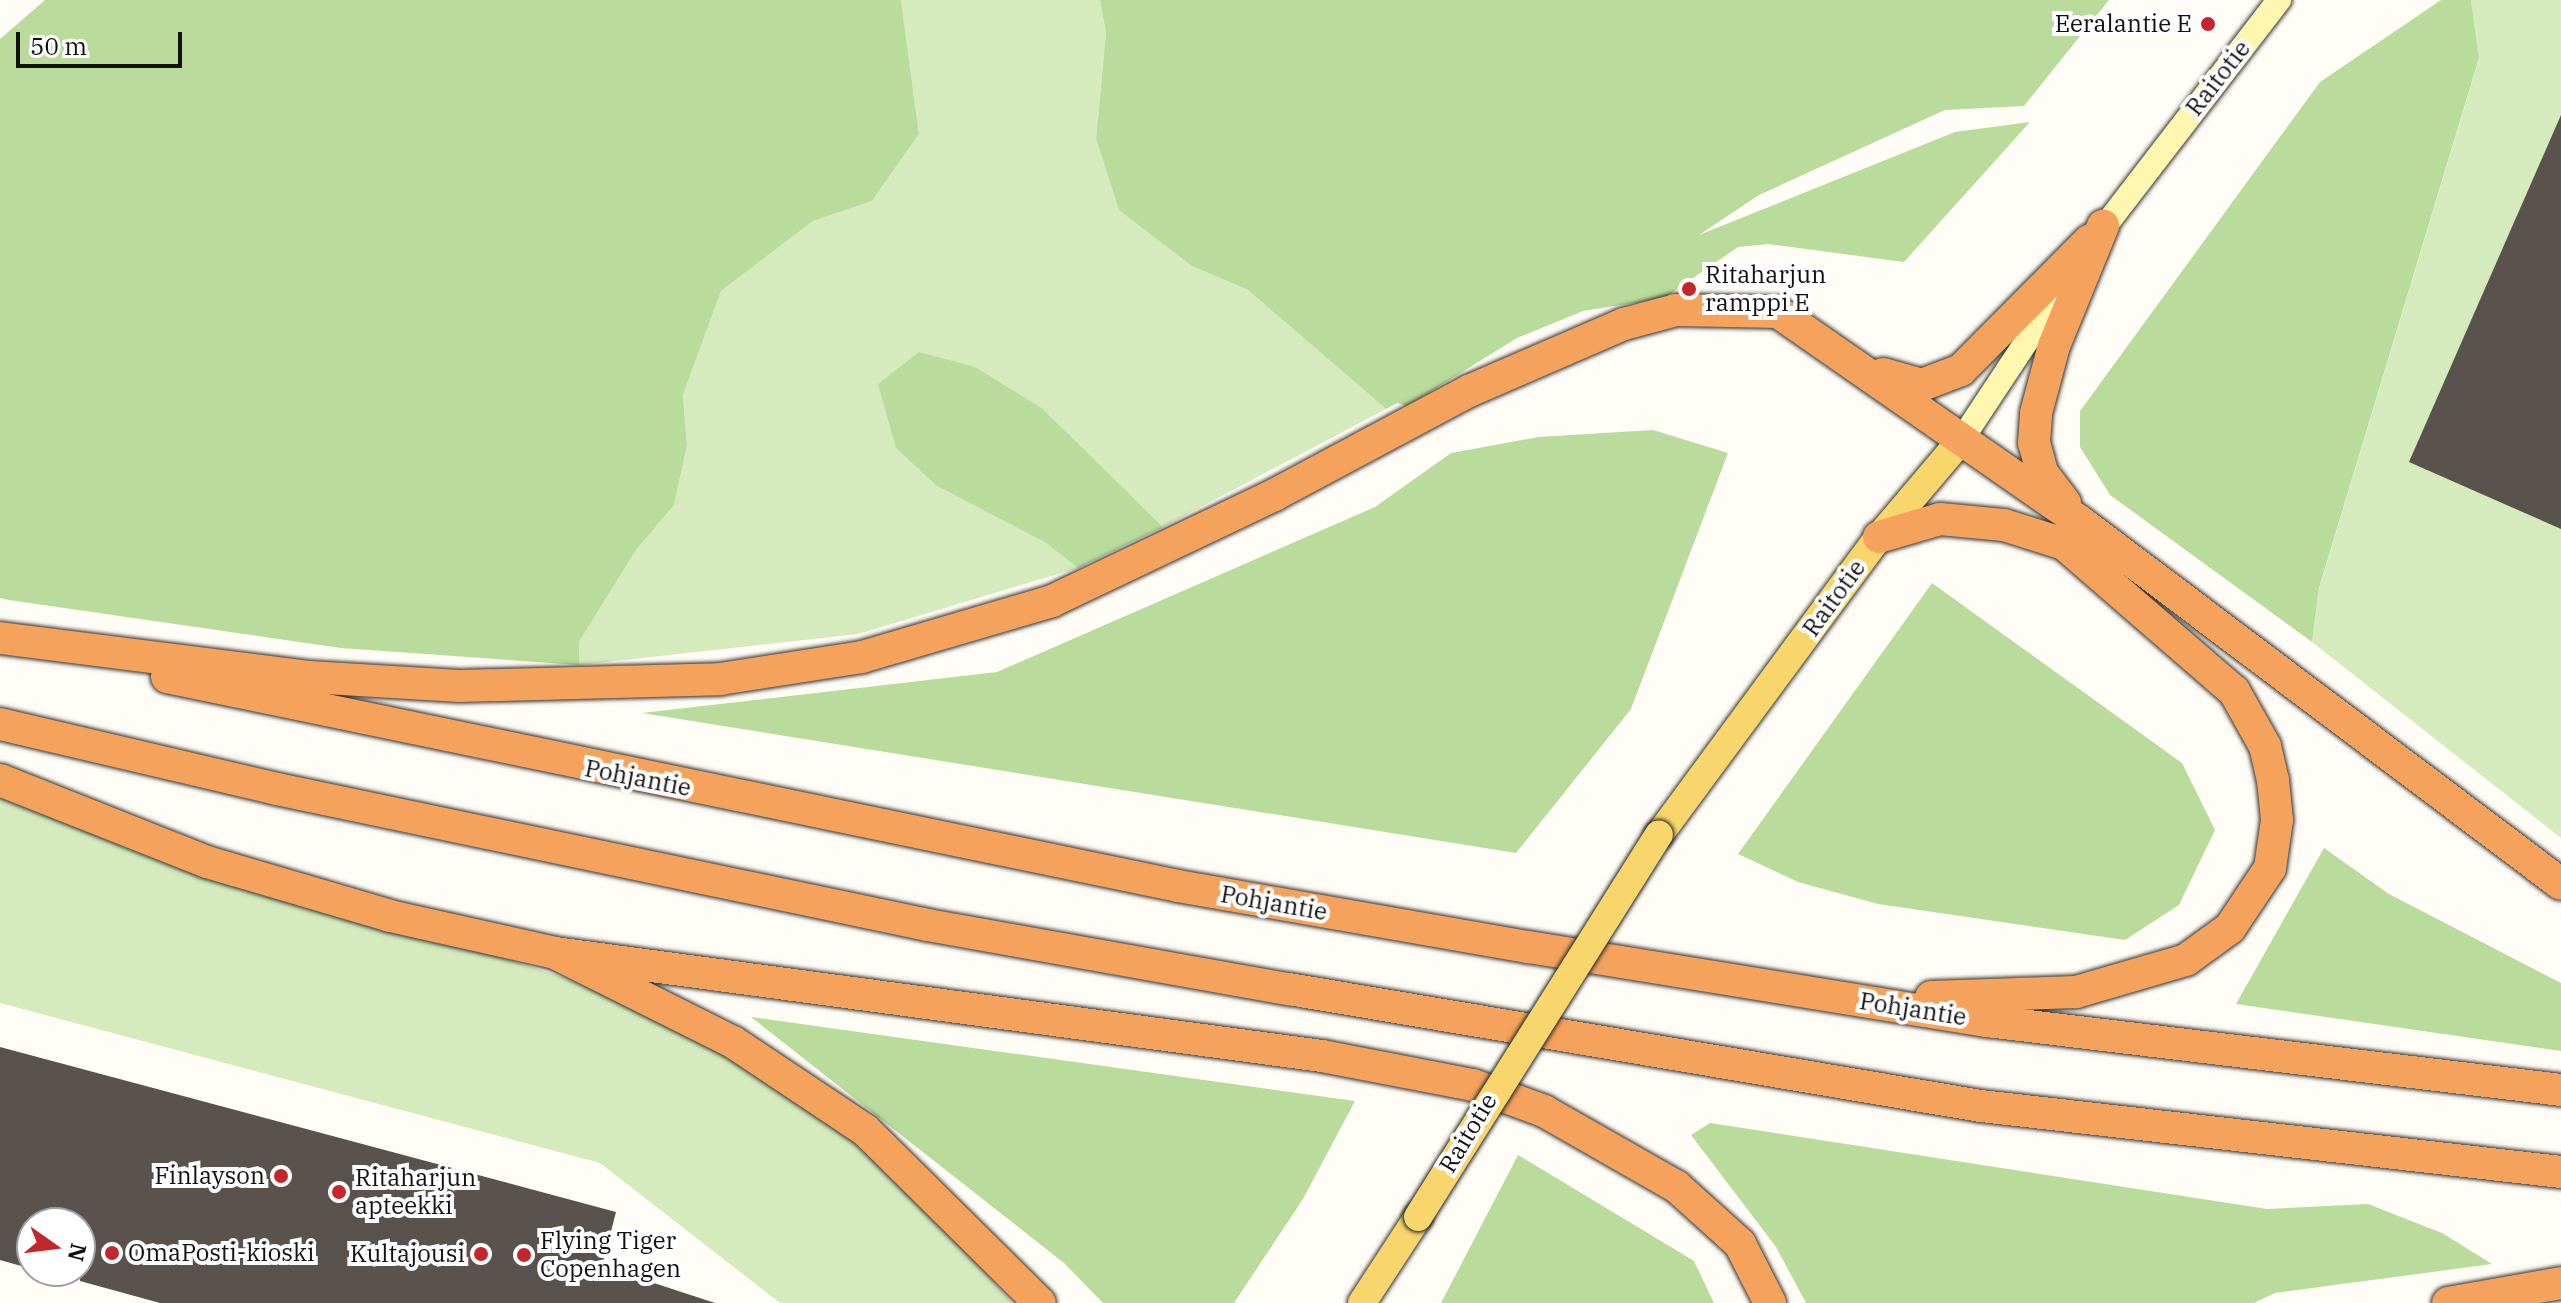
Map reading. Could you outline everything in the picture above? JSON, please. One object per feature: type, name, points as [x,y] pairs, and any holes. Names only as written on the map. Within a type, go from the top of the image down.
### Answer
[{"type":"highway","points":[[1859,365],[1922,385],[1961,370],[2103,226]]},
{"type":"highway","points":[[2079,521],[2042,472],[2034,443],[2054,346],[2103,226]]},
{"type":"highway","points":[[0,638],[309,677],[460,686],[720,679],[862,657],[1052,601],[1274,495],[1469,391],[1624,324],[1676,310],[1778,312],[1859,365],[2079,521],[2561,884]]},
{"type":"highway","points":[[1838,997],[2076,992],[2163,969],[2230,928],[2249,905],[2270,868],[2277,820],[2265,746],[2234,691],[2064,544],[2004,525],[1940,519],[1879,537]]},
{"type":"highway","name":"Pohjantie","points":[[0,638],[436,737],[1147,880],[1987,1021],[2561,1090]]},
{"type":"highway","points":[[0,724],[277,789],[928,925],[1289,989],[1981,1106],[2561,1172]]},
{"type":"highway","points":[[0,780],[207,862],[390,916],[555,953],[1322,1056],[1473,1085],[1544,1111],[1677,1187],[1740,1244],[1770,1303]]},
{"type":"highway","points":[[555,953],[733,1042],[865,1130],[1040,1303]]},
{"type":"highway","points":[[2448,1303],[2561,1283]]},
{"type":"main road","name":"Raitotie","points":[[1362,1303],[1659,835],[1879,537],[1962,439],[2103,226],[2279,0]]},
{"type":"main road","name":"Raitotie","points":[[1381,1303],[1418,1217]]},
{"type":"green space","points":[[45,0],[901,0],[919,134],[872,201],[813,221],[721,291],[683,395],[687,446],[674,505],[636,550],[579,642],[579,665],[341,648],[9,600],[0,598],[0,39]]},
{"type":"green space","points":[[901,0],[1100,0],[1106,33],[1096,138],[1192,266],[1248,290],[1386,409],[1163,527],[1043,409],[937,486],[1046,543],[1078,568],[858,634],[579,665],[579,642],[636,550],[674,505],[687,446],[683,395],[721,291],[813,221],[872,201],[919,134]]},
{"type":"green space","points":[[1100,0],[2109,0],[2024,106],[1945,110],[1759,195],[1699,235],[1955,132],[2030,122],[1904,262],[1768,244],[1738,247],[1664,298],[1583,311],[1517,338],[1407,406],[1397,403],[1386,409],[1248,290],[1192,266],[1119,210],[1096,138],[1106,33]]},
{"type":"green space","points":[[2441,0],[2471,0],[2479,58],[2319,588],[2312,642],[2110,495],[2080,447],[2080,411],[2320,82]]},
{"type":"green space","points":[[2471,0],[2561,0],[2561,838],[2312,642],[2319,589],[2479,59]]},
{"type":"green space","points":[[919,352],[975,367],[1043,409],[1163,527],[1078,568],[1046,543],[937,486],[896,448],[878,384]]},
{"type":"green space","points":[[1653,430],[1728,453],[1631,709],[1516,853],[642,713],[997,672],[1375,507],[1451,453],[1539,437]]},
{"type":"green space","points":[[1932,583],[2182,763],[2215,830],[2179,905],[2125,940],[1878,904],[1798,882],[1738,854]]},
{"type":"green space","points":[[0,794],[568,979],[655,1014],[727,1052],[855,1140],[959,1241],[1012,1303],[780,1303],[600,1163],[0,1003]]},
{"type":"green space","points":[[2324,848],[2389,894],[2561,983],[2561,1051],[2236,1004]]},
{"type":"green space","points":[[751,1017],[1355,1101],[1303,1199],[1234,1303],[1103,1303],[1064,1263]]},
{"type":"green space","points":[[1710,1123],[2267,1209],[2368,1204],[2442,1233],[2492,1264],[2275,1293],[2254,1303],[1806,1303],[1776,1247],[1691,1135]]},
{"type":"green space","points":[[1518,1155],[1694,1261],[1714,1303],[1441,1303]]},
{"type":"building","points":[[2561,115],[2561,529],[2409,462]]},
{"type":"building","points":[[0,1047],[616,1212],[602,1266],[715,1303],[160,1303],[96,1285],[96,1207],[16,1207],[16,1264],[0,1260]]},
{"type":"place","name":"Eeralantie E","points":[[2208,24]]},
{"type":"place","name":"Ritaharjun ramppi E","points":[[1689,289]]},
{"type":"place","name":"Finlayson","points":[[281,1176]]},
{"type":"place","name":"Ritaharjun apteekki","points":[[339,1192]]},
{"type":"place","name":"OmaPosti-kioski","points":[[112,1253]]},
{"type":"place","name":"Kultajousi","points":[[481,1254]]},
{"type":"place","name":"Flying Tiger Copenhagen","points":[[524,1255]]}]
